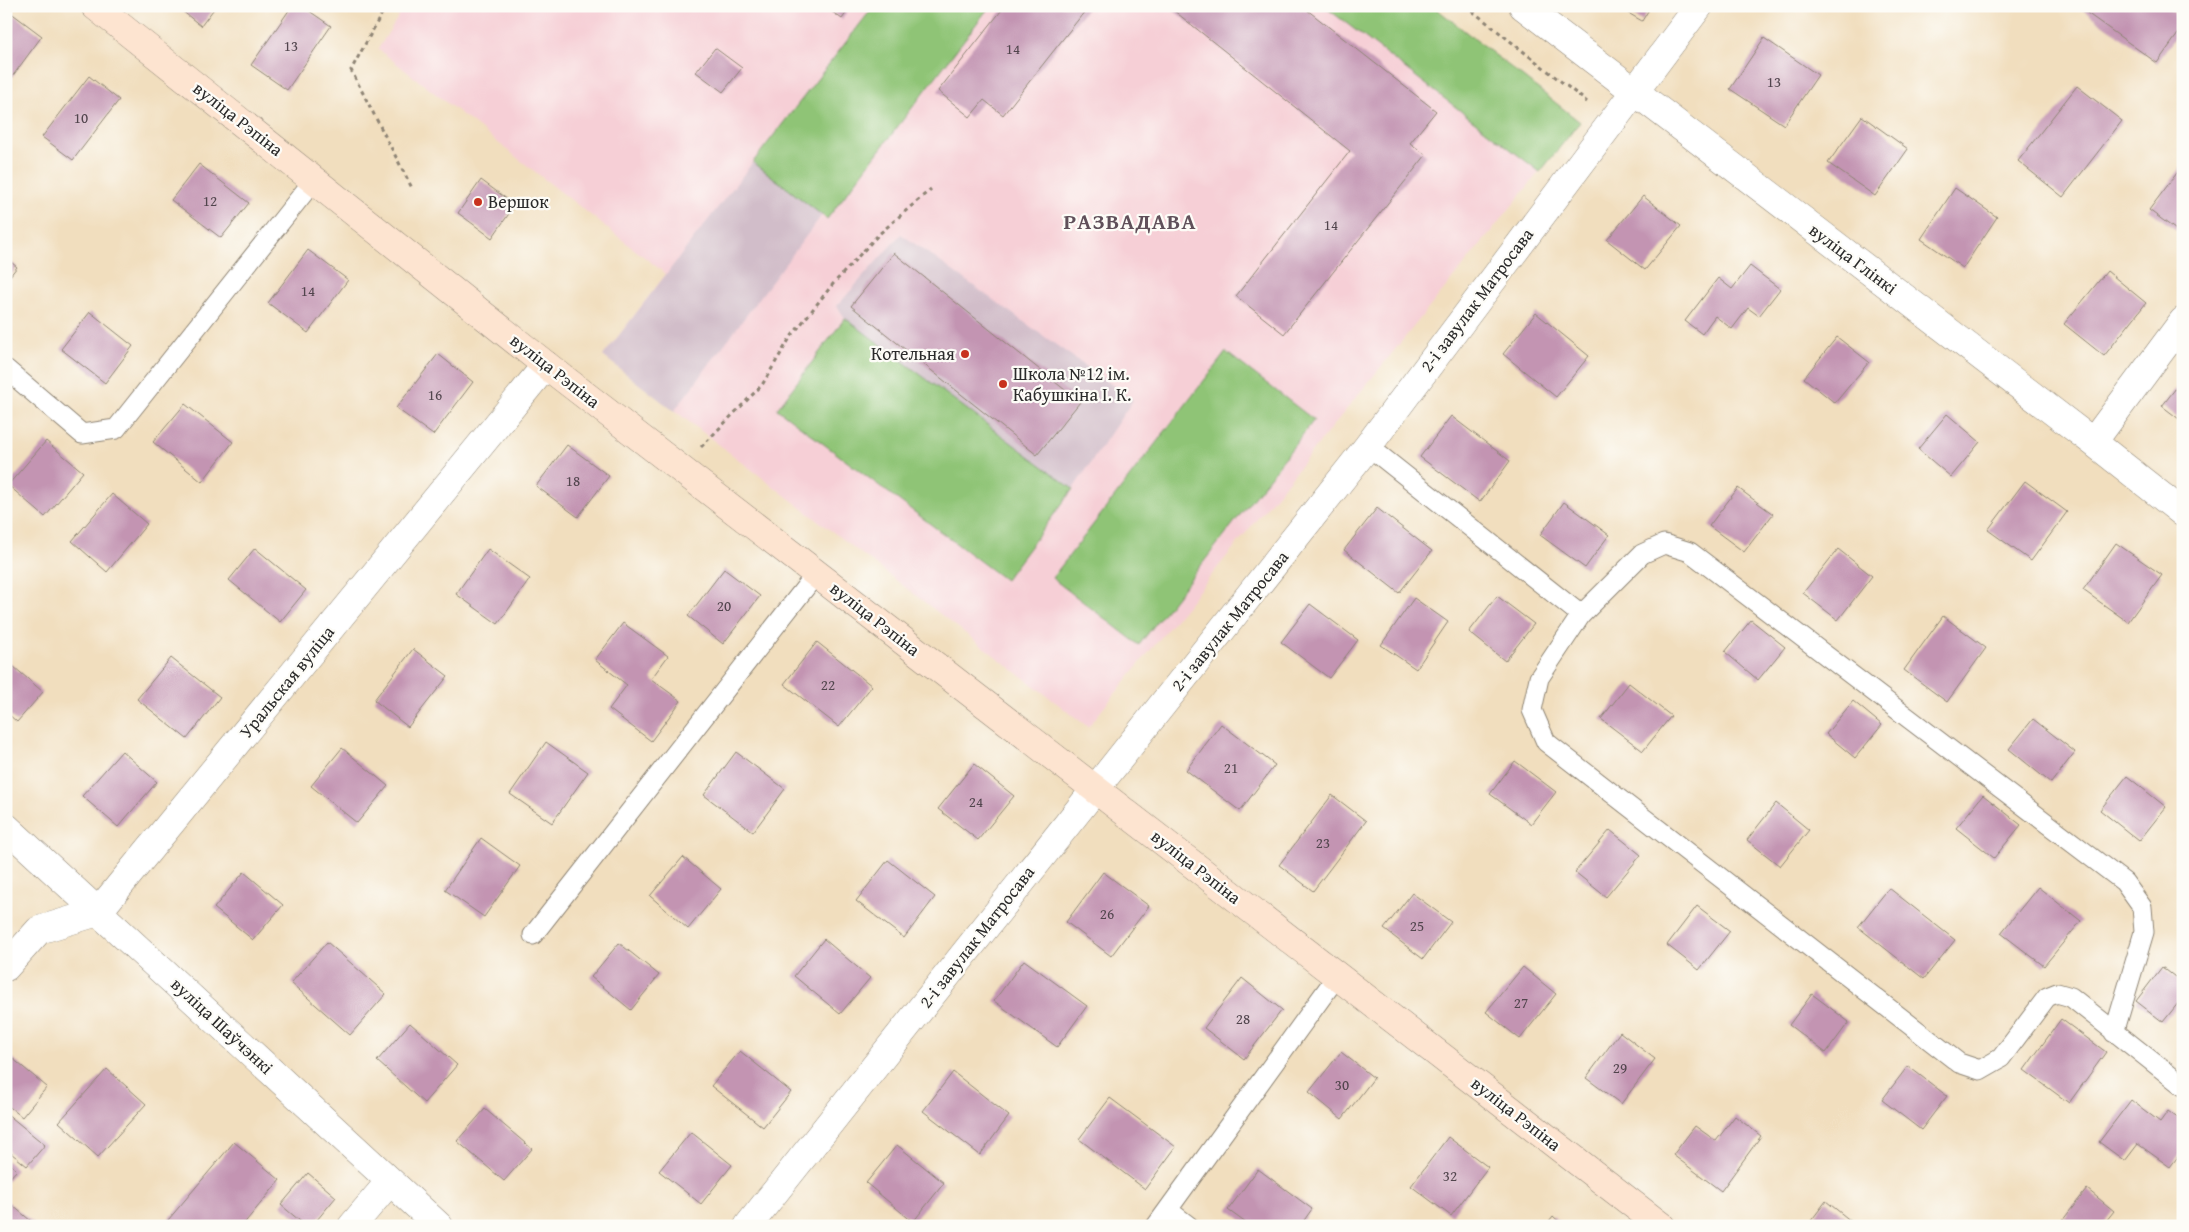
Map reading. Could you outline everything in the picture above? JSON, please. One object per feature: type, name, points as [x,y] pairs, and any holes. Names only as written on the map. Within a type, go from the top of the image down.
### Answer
[{"type":"street","name":"вуліца Рэпіна","points":[[95,6],[546,365],[1661,1226]]},
{"type":"street","name":"вуліца Глінкі","points":[[1523,6],[2183,513]]},
{"type":"street","name":"2-і завулак Матросава","points":[[748,1226],[1368,446],[1699,6]]},
{"type":"street","points":[[2092,442],[2183,321]]},
{"type":"street","name":"Уральская вуліца","points":[[98,912],[546,365]]},
{"type":"street","name":"вуліца Шаўчэнкі","points":[[6,827],[439,1226]]},
{"type":"street","points":[[6,968],[39,930],[98,912]]},
{"type":"street","points":[[352,1226],[390,1182]]},
{"type":"lane","points":[[6,369],[82,434],[116,429],[314,180]]},
{"type":"lane","points":[[1368,446],[1581,615]]},
{"type":"lane","points":[[2114,1033],[2144,932],[2142,907],[2124,882],[1690,552],[1664,544],[1642,554],[1581,615],[1538,678],[1532,710],[1546,742],[1959,1063],[1980,1070],[2001,1058],[2046,998],[2056,992],[2071,997],[2114,1033],[2183,1086]]},
{"type":"lane","points":[[533,935],[816,574]]},
{"type":"lane","points":[[1156,1226],[1337,976]]},
{"type":"lane","points":[[1168,1210],[1189,1226]]},
{"type":"path","points":[[386,6],[351,70],[412,188]]},
{"type":"path","points":[[1466,6],[1611,122]]},
{"type":"path","points":[[697,450],[762,385],[790,338],[833,284],[878,235],[931,189]]},
{"type":"shaded area","name":"Школа №12 ім. Кабушкіна І. К.","points":[[405,6],[1433,6],[1580,122],[1088,727],[603,356],[666,274],[378,49]]},
{"type":"shaded area","points":[[753,162],[822,215],[674,411],[603,356]]},
{"type":"shaded area","points":[[901,234],[1133,400],[1073,489],[845,318],[837,306]]},
{"type":"green space","points":[[874,6],[990,6],[827,219],[753,162]]},
{"type":"green space","points":[[1324,6],[1433,6],[1580,122],[1540,172]]},
{"type":"green space","points":[[845,318],[1073,489],[1005,580],[777,409]]},
{"type":"green space","points":[[1226,352],[1314,420],[1139,645],[1052,578]]},
{"type":"building","points":[[176,6],[216,6],[201,26]]},
{"type":"building","points":[[292,6],[302,6],[331,26],[287,90],[251,65]]},
{"type":"building","points":[[824,6],[851,6],[842,19]]},
{"type":"building","points":[[1005,6],[1089,6],[1003,115],[984,100],[970,117],[938,91]]},
{"type":"building","points":[[1168,6],[1302,6],[1436,111],[1410,143],[1426,155],[1284,334],[1236,296],[1350,151]]},
{"type":"building","points":[[1616,6],[1651,6],[1642,21]]},
{"type":"building","points":[[2081,6],[2165,6],[2183,19],[2183,27],[2157,63],[2080,8]]},
{"type":"building","points":[[6,9],[42,36],[6,85]]},
{"type":"building","points":[[1764,38],[1818,75],[1784,125],[1730,89]]},
{"type":"building","points":[[715,48],[742,68],[723,92],[696,72]]},
{"type":"building","points":[[89,76],[119,100],[73,160],[42,137]]},
{"type":"building","points":[[2077,86],[2122,121],[2063,197],[2018,161]]},
{"type":"building","points":[[1862,116],[1908,149],[1875,196],[1828,163]]},
{"type":"building","points":[[199,164],[249,203],[221,238],[171,200]]},
{"type":"building","points":[[2183,165],[2183,235],[2149,210]]},
{"type":"building","points":[[481,180],[515,205],[492,238],[458,213]]},
{"type":"building","points":[[1955,188],[1997,217],[1963,268],[1921,239]]},
{"type":"building","points":[[1643,196],[1681,226],[1645,270],[1607,240]]},
{"type":"building","points":[[308,250],[348,280],[308,333],[268,303]]},
{"type":"building","name":"Котельная","points":[[894,253],[1080,402],[1037,455],[851,306]]},
{"type":"building","points":[[6,258],[17,267],[6,281]]},
{"type":"building","points":[[1750,266],[1780,289],[1759,316],[1748,308],[1732,329],[1715,316],[1702,334],[1685,321],[1718,278],[1732,289]]},
{"type":"building","points":[[2107,271],[2146,303],[2104,356],[2064,324]]},
{"type":"building","points":[[90,312],[133,346],[105,383],[61,349]]},
{"type":"building","points":[[1536,313],[1589,356],[1556,397],[1503,354]]},
{"type":"building","points":[[1837,337],[1869,362],[1835,403],[1804,378]]},
{"type":"building","points":[[438,354],[473,382],[433,435],[396,408]]},
{"type":"building","points":[[2183,379],[2183,422],[2162,406]]},
{"type":"building","points":[[185,404],[233,442],[202,482],[153,442]]},
{"type":"building","points":[[1947,414],[1980,442],[1951,477],[1918,449]]},
{"type":"building","points":[[1451,416],[1510,461],[1480,502],[1420,457]]},
{"type":"building","points":[[46,441],[83,472],[45,517],[8,485]]},
{"type":"building","points":[[567,445],[609,476],[578,517],[536,486]]},
{"type":"building","points":[[2025,481],[2067,512],[2031,561],[1988,530]]},
{"type":"building","points":[[1738,488],[1773,514],[1744,552],[1709,526]]},
{"type":"building","points":[[112,494],[147,524],[107,572],[72,541]]},
{"type":"building","points":[[1564,502],[1609,535],[1585,568],[1540,535]]},
{"type":"building","points":[[1377,508],[1432,551],[1399,593],[1344,550]]},
{"type":"building","points":[[2116,543],[2162,575],[2128,622],[2083,590]]},
{"type":"building","points":[[255,548],[306,590],[280,622],[229,580]]},
{"type":"building","points":[[488,549],[530,579],[498,624],[456,594]]},
{"type":"building","points":[[1838,549],[1872,576],[1838,620],[1803,593]]},
{"type":"building","points":[[724,569],[760,596],[723,644],[688,616]]},
{"type":"building","points":[[1497,596],[1534,624],[1505,661],[1469,632]]},
{"type":"building","points":[[1414,598],[1448,622],[1416,669],[1381,645]]},
{"type":"building","points":[[1310,604],[1358,640],[1329,678],[1281,642]]},
{"type":"building","points":[[1943,616],[1986,648],[1947,702],[1904,670]]},
{"type":"building","points":[[1751,620],[1785,647],[1758,680],[1725,652]]},
{"type":"building","points":[[623,623],[668,656],[651,679],[681,701],[651,741],[609,709],[627,685],[595,660]]},
{"type":"building","points":[[817,642],[872,686],[839,727],[784,684]]},
{"type":"building","points":[[413,649],[448,676],[408,727],[374,700]]},
{"type":"building","points":[[171,658],[220,697],[187,739],[137,699]]},
{"type":"building","points":[[6,660],[43,692],[17,722],[6,712]]},
{"type":"building","points":[[1629,683],[1671,716],[1643,751],[1601,719]]},
{"type":"building","points":[[1853,701],[1882,725],[1855,758],[1826,734]]},
{"type":"building","points":[[2033,719],[2075,752],[2051,783],[2009,749]]},
{"type":"building","points":[[1221,724],[1275,765],[1240,811],[1186,770]]},
{"type":"building","points":[[546,742],[588,772],[552,823],[510,794]]},
{"type":"building","points":[[342,748],[388,786],[357,823],[311,786]]},
{"type":"building","points":[[122,751],[157,782],[118,827],[82,796]]},
{"type":"building","points":[[736,752],[785,789],[753,832],[704,795]]},
{"type":"building","points":[[1515,761],[1556,792],[1531,824],[1490,794]]},
{"type":"building","points":[[974,764],[1014,796],[978,840],[938,809]]},
{"type":"building","points":[[2127,776],[2166,807],[2139,841],[2100,810]]},
{"type":"building","points":[[1332,795],[1366,821],[1313,891],[1279,865]]},
{"type":"building","points":[[1983,795],[2021,825],[1994,858],[1956,828]]},
{"type":"building","points":[[1776,803],[1809,830],[1780,866],[1747,840]]},
{"type":"building","points":[[1610,830],[1641,855],[1606,897],[1575,872]]},
{"type":"building","points":[[481,838],[520,866],[484,917],[445,890]]},
{"type":"building","points":[[683,857],[721,889],[688,929],[650,896]]},
{"type":"building","points":[[888,860],[935,897],[904,938],[856,901]]},
{"type":"building","points":[[244,872],[283,905],[253,940],[214,908]]},
{"type":"building","points":[[1103,872],[1149,906],[1111,956],[1066,922]]},
{"type":"building","points":[[2038,887],[2081,921],[2044,966],[2001,933]]},
{"type":"building","points":[[1889,888],[1955,940],[1924,979],[1858,927]]},
{"type":"building","points":[[1412,893],[1451,922],[1423,959],[1384,929]]},
{"type":"building","points":[[1697,906],[1730,931],[1699,970],[1667,945]]},
{"type":"building","points":[[824,939],[870,978],[840,1014],[794,976]]},
{"type":"building","points":[[327,942],[386,994],[350,1035],[291,983]]},
{"type":"building","points":[[619,943],[659,975],[631,1010],[591,977]]},
{"type":"building","points":[[1024,960],[1087,1006],[1057,1047],[994,1001]]},
{"type":"building","points":[[1523,967],[1556,994],[1520,1039],[1486,1012]]},
{"type":"building","points":[[2162,967],[2183,983],[2183,997],[2163,1022],[2136,1001]]},
{"type":"building","points":[[1242,978],[1282,1010],[1244,1059],[1204,1028]]},
{"type":"building","points":[[1812,994],[1849,1022],[1826,1053],[1789,1025]]},
{"type":"building","points":[[2061,1019],[2106,1052],[2069,1103],[2024,1070]]},
{"type":"building","points":[[410,1023],[457,1065],[424,1103],[377,1061]]},
{"type":"building","points":[[1620,1032],[1655,1059],[1621,1104],[1586,1078]]},
{"type":"building","points":[[740,1051],[791,1092],[763,1127],[711,1086]]},
{"type":"building","points":[[1341,1052],[1374,1078],[1342,1119],[1309,1092]]},
{"type":"building","points":[[6,1053],[47,1087],[22,1117],[6,1104]]},
{"type":"building","points":[[1908,1066],[1947,1096],[1921,1130],[1882,1100]]},
{"type":"building","points":[[107,1069],[146,1104],[98,1157],[59,1122]]},
{"type":"building","points":[[953,1072],[1009,1116],[980,1155],[923,1111]]},
{"type":"building","points":[[1110,1098],[1176,1147],[1145,1189],[1079,1139]]},
{"type":"building","points":[[2131,1100],[2160,1122],[2168,1111],[2183,1122],[2183,1150],[2170,1167],[2138,1144],[2125,1161],[2099,1142]]},
{"type":"building","points":[[485,1109],[532,1149],[504,1181],[457,1141]]},
{"type":"building","points":[[6,1113],[45,1145],[27,1166],[6,1149]]},
{"type":"building","points":[[1735,1116],[1761,1136],[1721,1191],[1673,1155],[1695,1126],[1716,1141]]},
{"type":"building","points":[[691,1132],[732,1165],[701,1204],[659,1171]]},
{"type":"building","points":[[1448,1137],[1488,1167],[1451,1216],[1411,1186]]},
{"type":"building","points":[[234,1142],[280,1180],[242,1226],[163,1226]]},
{"type":"building","points":[[897,1145],[944,1183],[913,1222],[866,1183]]},
{"type":"building","points":[[6,1160],[17,1170],[6,1182]]},
{"type":"building","points":[[1258,1169],[1312,1209],[1300,1226],[1250,1226],[1228,1210]]},
{"type":"building","points":[[308,1173],[336,1197],[312,1226],[306,1226],[281,1205]]},
{"type":"building","points":[[2087,1189],[2114,1211],[2102,1226],[2058,1226]]},
{"type":"building","points":[[6,1200],[37,1226],[6,1226]]},
{"type":"building","points":[[1826,1201],[1857,1226],[1807,1226]]},
{"type":"building","points":[[1553,1216],[1564,1226],[1545,1226]]},
{"type":"place","name":"Вершок","points":[[478,202]]},
{"type":"place","name":"Котельная","points":[[965,354]]},
{"type":"place","name":"Школа №12 ім. Кабушкіна І. К.","points":[[1003,384]]},
{"type":"district","name":"РАЗВАДАВА","points":[[1130,221]]}]
